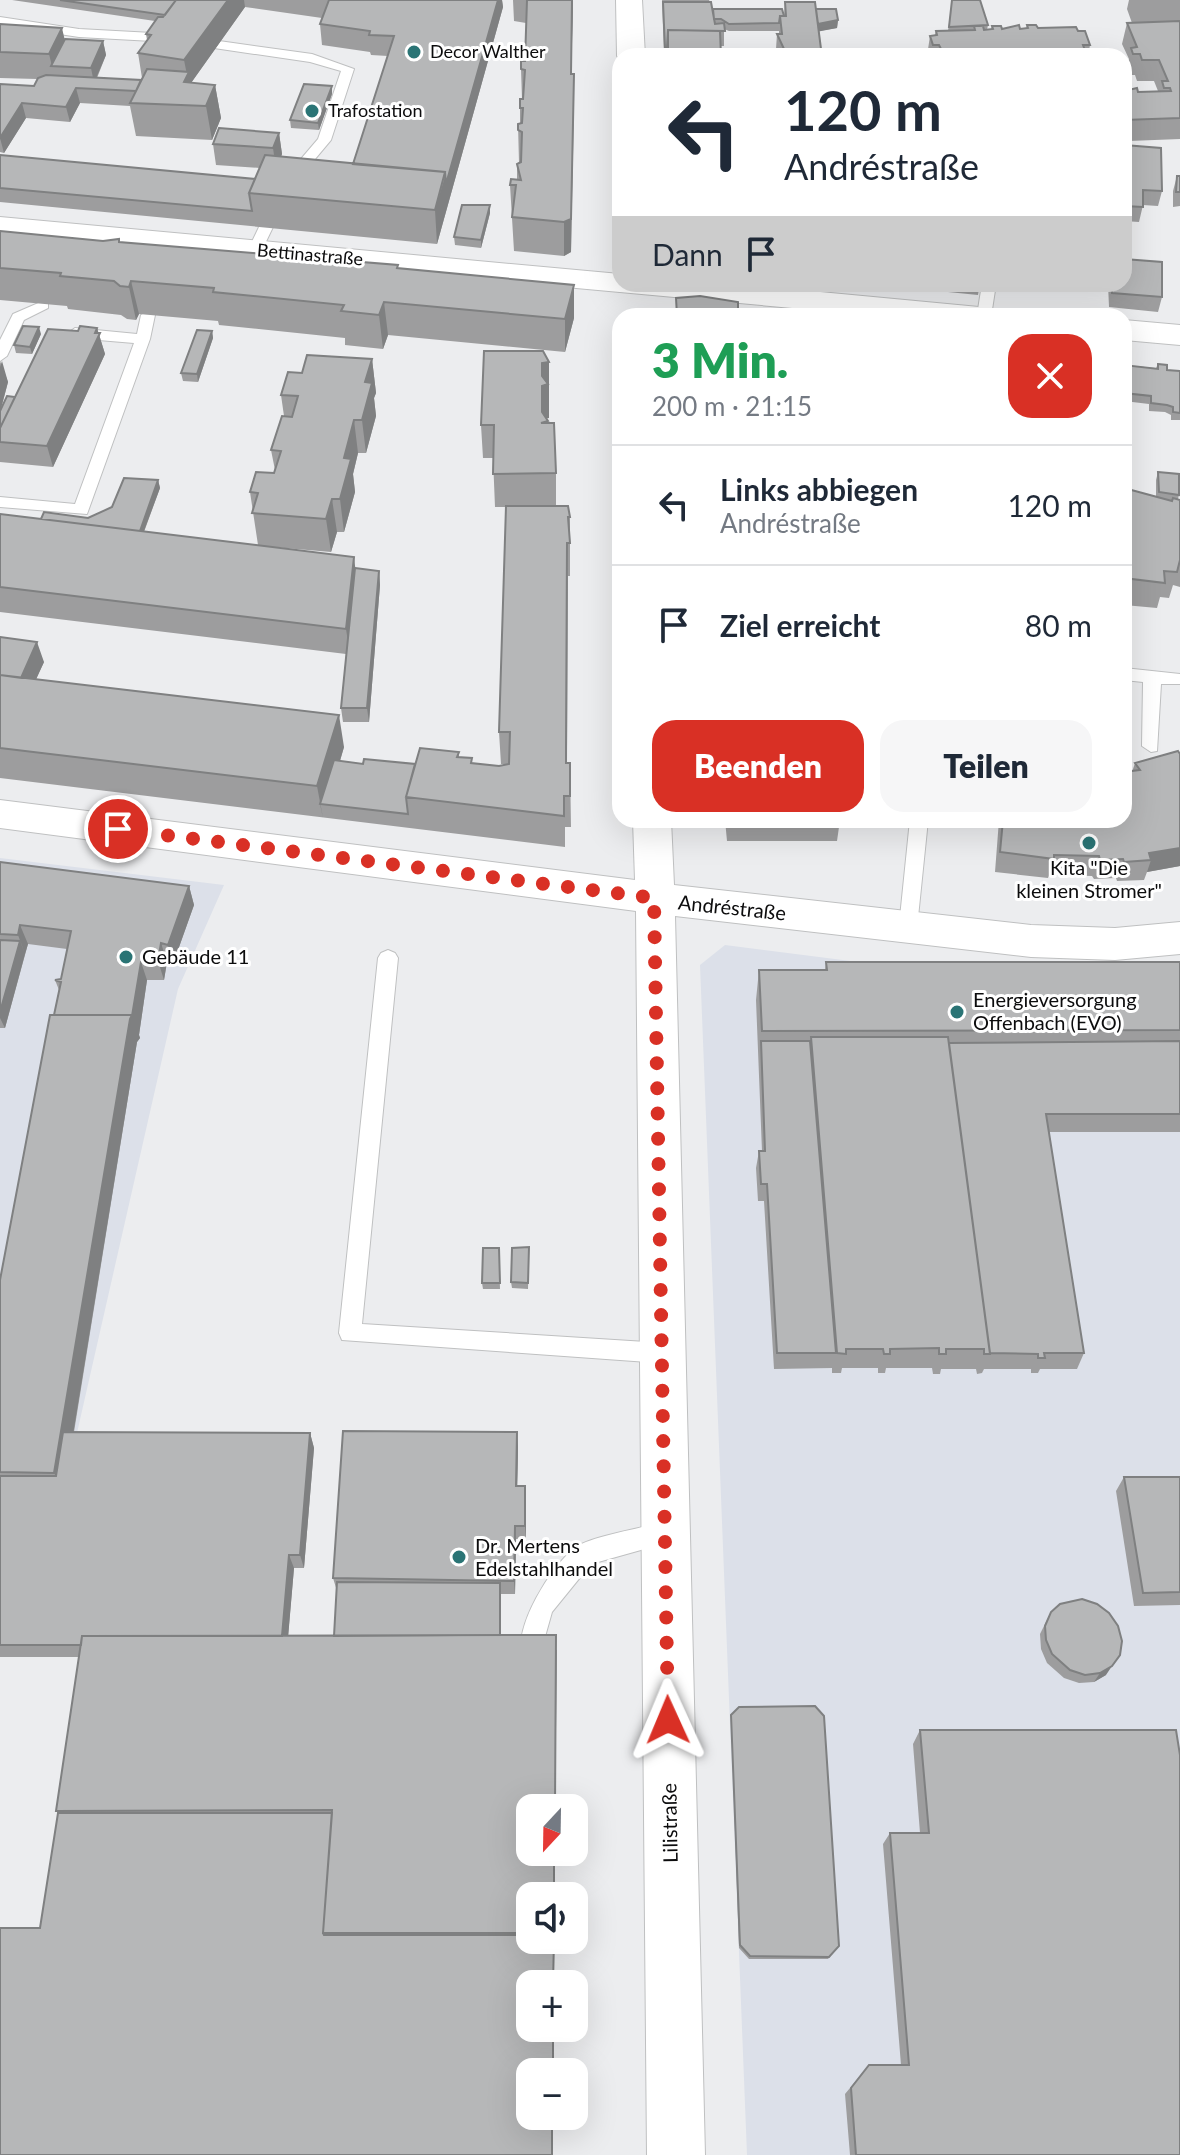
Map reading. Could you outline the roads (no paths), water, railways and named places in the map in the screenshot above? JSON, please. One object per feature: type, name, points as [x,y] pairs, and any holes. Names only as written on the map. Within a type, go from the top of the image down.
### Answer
[{"type":"street","points":[[629,0],[631,48]]},
{"type":"street","name":"Bettinastraße","points":[[0,227],[77,239],[180,249],[261,238],[612,282]]},
{"type":"street","points":[[722,292],[895,308]]},
{"type":"street","points":[[1132,331],[1180,335]]},
{"type":"street","name":"Andréstraße","points":[[0,814],[654,898],[908,927],[1073,943],[1115,944],[1180,938]]},
{"type":"street","name":"Lilistraße","points":[[652,828],[676,2155]]},
{"type":"lane","points":[[0,21],[79,33],[171,38]]},
{"type":"lane","points":[[219,45],[312,58],[348,69],[324,140],[282,190]]},
{"type":"lane","points":[[0,356],[18,317],[43,305]]},
{"type":"lane","points":[[0,502],[81,510],[143,339],[148,315]]},
{"type":"lane","points":[[58,331],[143,339]]},
{"type":"lane","points":[[1132,675],[1176,679]]},
{"type":"lane","points":[[1151,746],[1152,677]]},
{"type":"lane","points":[[908,927],[918,828]]},
{"type":"lane","points":[[388,958],[350,1333],[662,1353]]},
{"type":"lane","points":[[531,1650],[542,1606],[584,1555],[665,1533]]},
{"type":"place","name":"Decor Walther","points":[[414,52]]},
{"type":"place","name":"Trafostation","points":[[312,111]]},
{"type":"place","name":"Kita \"Die kleinen Stromer\"","points":[[1089,843]]},
{"type":"place","name":"Gebäude 11","points":[[126,957]]},
{"type":"place","name":"Energieversorgung Offenbach (EVO)","points":[[957,1012]]},
{"type":"place","name":"Dr. Mertens Edelstahlhandel","points":[[459,1557]]}]
